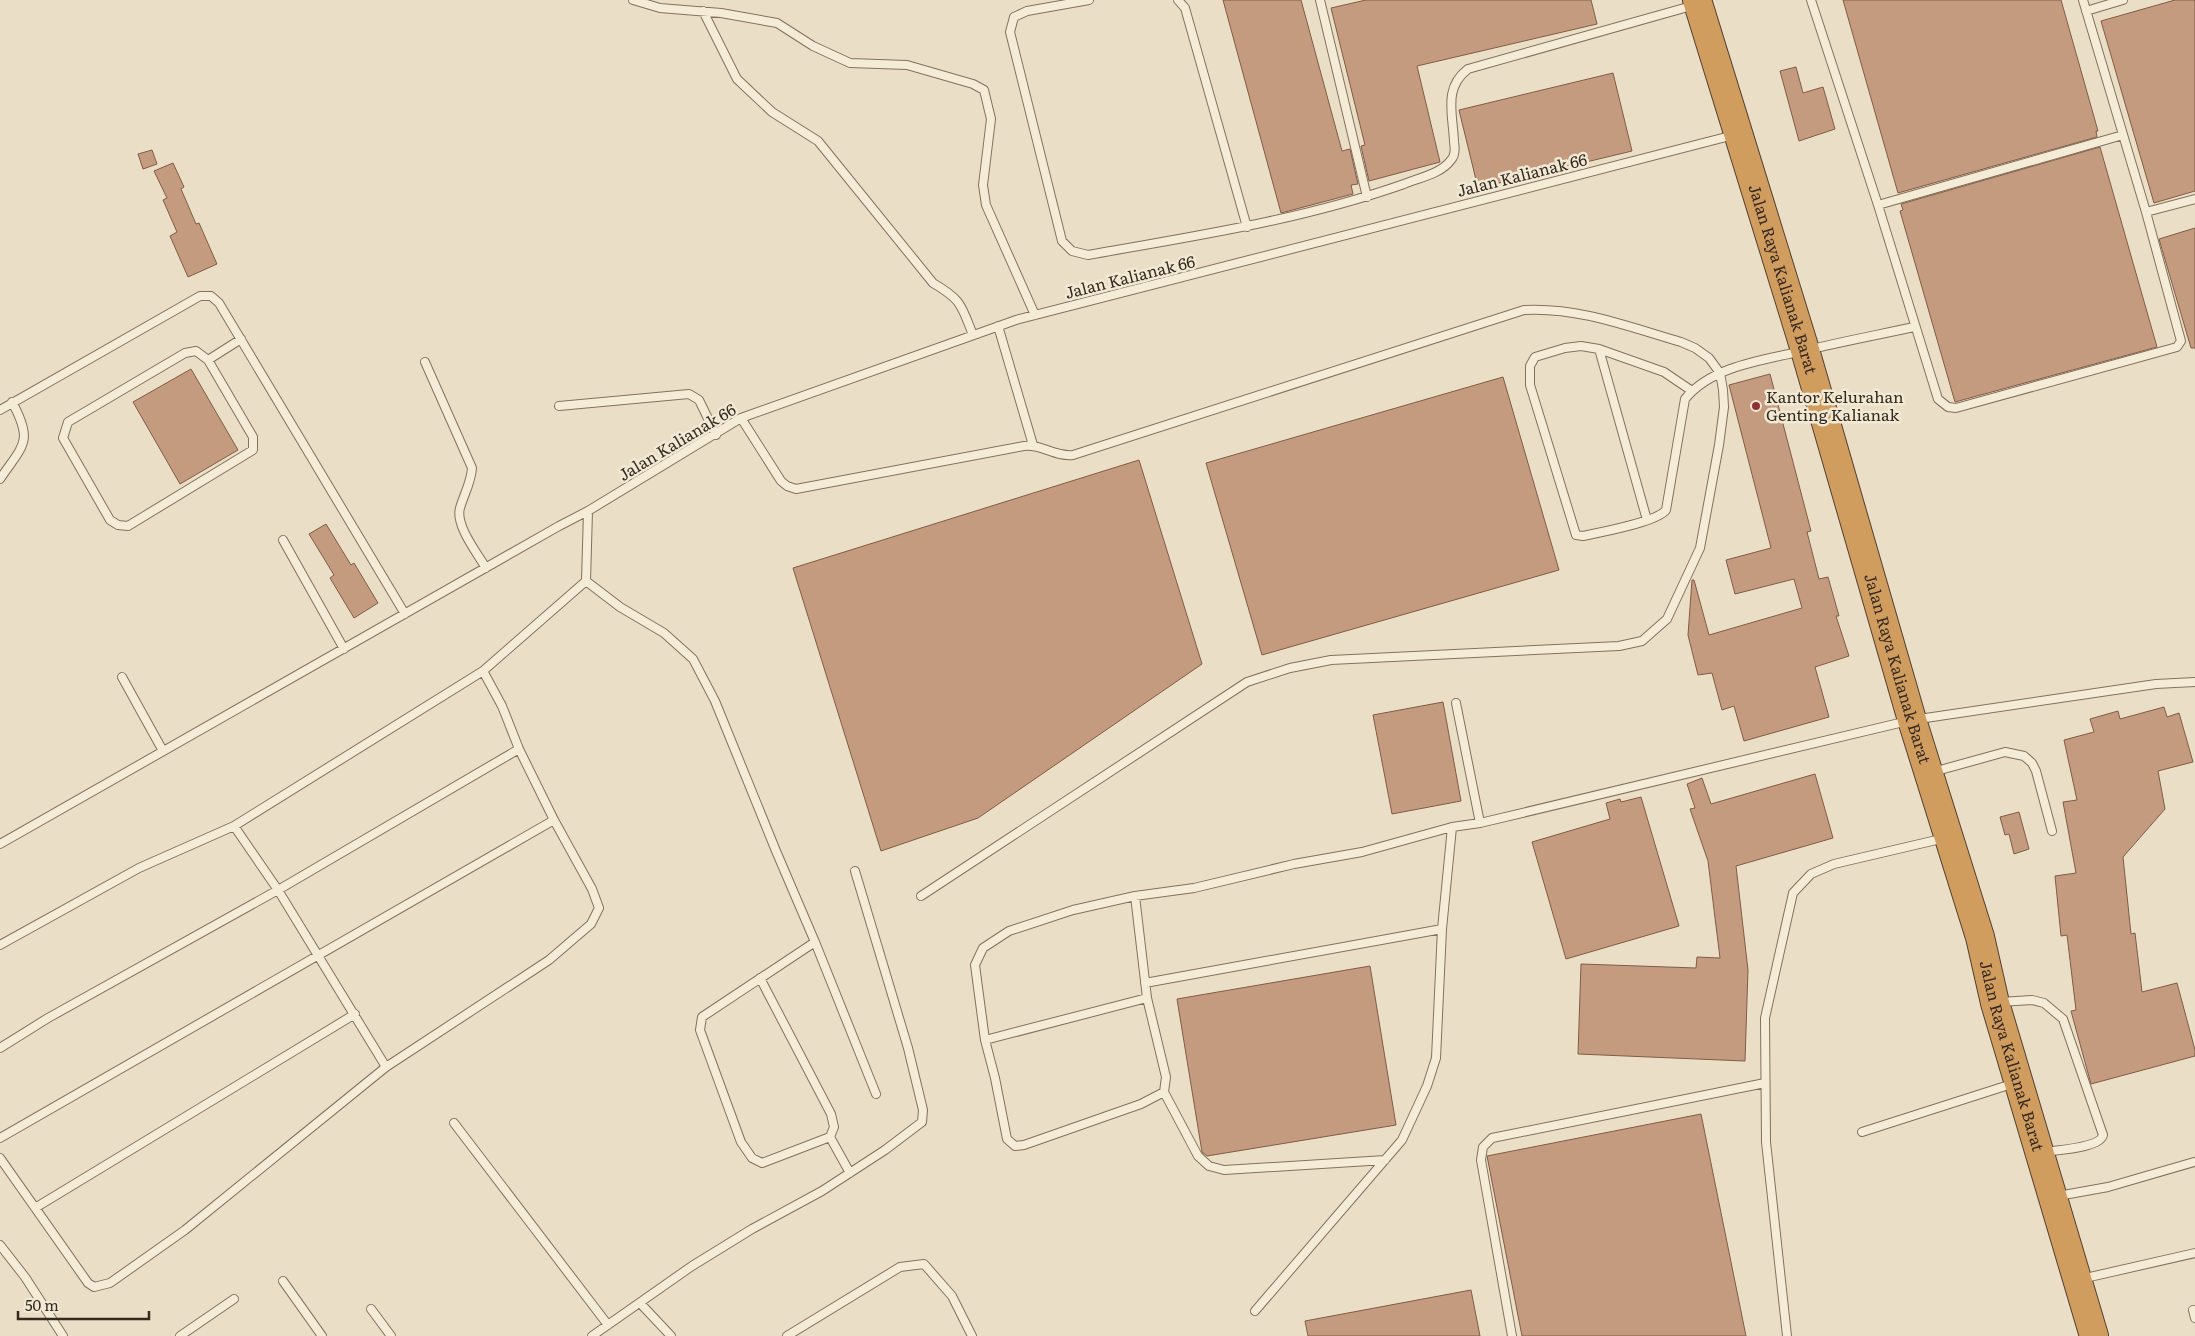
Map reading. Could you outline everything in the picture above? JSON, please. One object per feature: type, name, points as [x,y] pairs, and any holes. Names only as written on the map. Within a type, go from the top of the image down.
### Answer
[{"type":"highway","name":"Jalan Raya Kalianak Barat","points":[[1700,2],[1738,134],[1805,350],[1912,720],[1980,937],[1995,1003],[2094,1336]]},
{"type":"lane","points":[[633,0],[660,8],[704,11],[777,23],[813,46],[850,63],[907,65],[973,84],[984,90],[991,119],[983,186],[986,205],[1035,315]]},
{"type":"lane","points":[[1089,0],[1027,12],[1014,18],[1010,32],[1062,242],[1072,251],[1088,255],[1247,227],[1367,197],[1434,173],[1451,160],[1455,149],[1451,92],[1459,76],[1468,69],[1700,2]]},
{"type":"lane","points":[[1178,0],[1184,8],[1247,227]]},
{"type":"lane","points":[[1320,0],[1367,197]]},
{"type":"lane","points":[[1811,0],[1878,205],[1914,327],[1938,399],[1952,408],[2177,347],[2181,338],[2083,0]]},
{"type":"lane","points":[[2086,11],[2123,0]]},
{"type":"lane","points":[[704,11],[737,79],[772,112],[818,142],[933,283],[950,293],[959,302],[973,335]]},
{"type":"lane","name":"Jalan Kalianak 66","points":[[0,844],[588,511],[742,418],[998,326],[1035,315],[1738,134]]},
{"type":"lane","points":[[1878,205],[2123,135]]},
{"type":"lane","points":[[2146,212],[2195,199]]},
{"type":"lane","points":[[0,410],[200,296],[211,296],[219,303],[241,339],[405,614]]},
{"type":"lane","points":[[742,418],[781,481],[787,486],[796,489],[1033,445],[1057,454],[1073,455],[1524,310],[1546,309],[1581,313],[1681,342],[1695,348],[1709,358],[1720,373],[1724,407],[1700,548],[1667,619],[1642,640],[1619,646],[1331,660],[1290,668],[1247,682],[921,896]]},
{"type":"lane","points":[[998,326],[1033,445]]},
{"type":"lane","points":[[1692,391],[1664,372],[1598,349],[1581,346],[1565,348],[1535,357],[1530,366],[1530,385],[1576,535],[1583,536],[1647,520],[1661,515],[1666,510],[1685,400],[1692,391],[1720,373],[1749,363],[1914,327]]},
{"type":"lane","points":[[208,360],[241,339]]},
{"type":"lane","points":[[1598,349],[1647,520]]},
{"type":"lane","points":[[196,351],[208,360],[253,438],[253,450],[128,526],[118,525],[110,520],[63,438],[68,422],[185,353],[196,351]]},
{"type":"lane","points":[[425,362],[472,468],[472,477],[459,510],[460,523],[486,568]]},
{"type":"lane","points":[[559,406],[689,394],[699,400],[716,435]]},
{"type":"lane","points":[[0,479],[22,446],[26,433],[23,421],[12,402]]},
{"type":"lane","points":[[0,945],[139,868],[234,826],[483,671],[586,581],[588,511]]},
{"type":"lane","points":[[282,540],[344,648]]},
{"type":"lane","points":[[586,581],[620,607],[664,633],[693,659],[715,701],[876,1094]]},
{"type":"lane","points":[[0,1158],[88,1283],[94,1287],[110,1283],[185,1230],[386,1067],[549,960],[591,924],[599,908],[592,889],[554,820],[519,749],[502,706],[483,671]]},
{"type":"lane","points":[[122,677],[163,751]]},
{"type":"lane","points":[[1164,1092],[1142,1104],[1024,1145],[1015,1146],[1007,1139],[995,1078],[984,1040],[975,965],[983,948],[1008,931],[1073,910],[1135,896],[1194,888],[1294,864],[1362,852],[1452,827],[1480,823],[1912,720],[2156,684],[2195,682]]},
{"type":"lane","points":[[1456,703],[1480,823]]},
{"type":"lane","points":[[0,1048],[48,1018],[278,890],[519,749]]},
{"type":"lane","points":[[1929,773],[2005,752],[2024,756],[2032,763],[2036,770],[2052,831]]},
{"type":"lane","points":[[0,1138],[554,820]]},
{"type":"lane","points":[[234,826],[278,890],[319,955],[386,1067]]},
{"type":"lane","points":[[1255,1311],[1402,1140],[1428,1086],[1436,1058],[1442,929],[1452,827]]},
{"type":"lane","points":[[1787,1336],[1766,1142],[1765,1018],[1793,893],[1811,874],[1834,864],[1948,837]]},
{"type":"lane","points":[[592,1336],[692,1266],[850,1173],[922,1122],[923,1110],[908,1048],[855,871]]},
{"type":"lane","points":[[1135,896],[1147,998],[1166,1076],[1164,1092],[1198,1156],[1209,1166],[1224,1170],[1385,1160]]},
{"type":"lane","points":[[1145,983],[1442,929]]},
{"type":"lane","points":[[760,978],[831,1114],[834,1127],[830,1137],[762,1163],[752,1158],[741,1142],[700,1030],[702,1017],[760,978],[815,942]]},
{"type":"lane","points":[[984,1040],[1147,998]]},
{"type":"lane","points":[[1995,1003],[2032,1000],[2044,1004],[2063,1019],[2103,1135],[2101,1140],[2087,1146],[2040,1152]]},
{"type":"lane","points":[[35,1208],[356,1014]]},
{"type":"lane","points":[[1862,1132],[2019,1082]]},
{"type":"lane","points":[[1512,1336],[1481,1160],[1483,1146],[1492,1138],[1765,1083]]},
{"type":"lane","points":[[454,1123],[608,1325]]},
{"type":"lane","points":[[830,1137],[850,1173]]},
{"type":"lane","points":[[2054,1197],[2108,1187],[2194,1162]]},
{"type":"lane","points":[[0,1245],[25,1276],[63,1336]]},
{"type":"lane","points":[[2076,1280],[2195,1253]]},
{"type":"lane","points":[[787,1336],[900,1268],[924,1264],[952,1296],[972,1336]]},
{"type":"lane","points":[[283,1281],[322,1336]]},
{"type":"lane","points":[[180,1336],[234,1298]]},
{"type":"lane","points":[[640,1303],[671,1336]]},
{"type":"lane","points":[[370,1309],[391,1336]]},
{"type":"building","points":[[1223,0],[1301,0],[1342,151],[1350,149],[1358,184],[1351,185],[1353,194],[1281,213]]},
{"type":"building","points":[[1366,0],[1591,0],[1597,24],[1417,66],[1440,162],[1369,181],[1361,146],[1365,145],[1331,8]]},
{"type":"building","points":[[1843,0],[2061,0],[2098,131],[2096,131],[2097,137],[1898,193]]},
{"type":"building","points":[[2175,0],[2195,0],[2195,191],[2154,203],[2101,21]]},
{"type":"building","points":[[1796,67],[1803,93],[1823,87],[1835,129],[1799,141],[1780,71]]},
{"type":"building","points":[[1613,73],[1632,151],[1478,188],[1459,110]]},
{"type":"building","points":[[2100,147],[2157,347],[1955,402],[1900,211],[1903,210],[1901,204]]},
{"type":"building","points":[[152,150],[157,164],[143,169],[138,154]]},
{"type":"building","points":[[173,163],[184,187],[181,189],[196,224],[199,223],[217,264],[188,277],[170,236],[177,232],[163,200],[167,198],[154,171]]},
{"type":"building","points":[[2195,228],[2195,348],[2191,348],[2159,239]]},
{"type":"building","points":[[191,369],[238,450],[180,484],[133,402]]},
{"type":"building","points":[[1770,374],[1811,531],[1807,532],[1819,579],[1828,577],[1839,616],[1836,616],[1849,656],[1815,667],[1829,717],[1744,741],[1734,706],[1722,710],[1712,673],[1698,675],[1688,635],[1692,580],[1694,580],[1709,635],[1802,608],[1794,579],[1735,594],[1726,560],[1771,548],[1729,385]]},
{"type":"building","points":[[1503,377],[1559,570],[1262,655],[1206,463]]},
{"type":"building","points":[[1139,460],[1202,664],[978,818],[881,851],[793,568]]},
{"type":"building","points":[[326,524],[351,565],[354,563],[378,603],[354,618],[330,578],[334,575],[309,534]]},
{"type":"building","points":[[1443,702],[1461,801],[1392,814],[1373,715]]},
{"type":"building","points":[[2164,707],[2167,717],[2179,713],[2193,762],[2158,771],[2165,809],[2123,857],[2131,934],[2135,933],[2142,992],[2177,983],[2195,1056],[2091,1084],[2071,1011],[2076,1010],[2067,935],[2061,936],[2055,876],[2076,873],[2063,802],[2077,800],[2064,740],[2094,732],[2090,719],[2118,711],[2120,719]]},
{"type":"building","points":[[1815,774],[1833,838],[1736,866],[1748,970],[1745,1061],[1578,1054],[1581,964],[1696,968],[1697,957],[1720,958],[1708,861],[1690,809],[1695,808],[1687,784],[1702,778],[1711,804]]},
{"type":"building","points":[[1641,797],[1679,926],[1566,959],[1532,842],[1610,819],[1606,803],[1620,799],[1621,802]]},
{"type":"building","points":[[2019,812],[2029,849],[2014,854],[2009,834],[2005,835],[2000,817]]},
{"type":"building","points":[[1370,966],[1396,1125],[1207,1156],[1202,1152],[1177,999]]},
{"type":"building","points":[[1701,1114],[1746,1336],[1522,1336],[1487,1156]]},
{"type":"building","points":[[1471,1290],[1480,1336],[1308,1336],[1305,1321]]},
{"type":"place","name":"Kantor Kelurahan Genting Kalianak","points":[[1756,406]]}]
